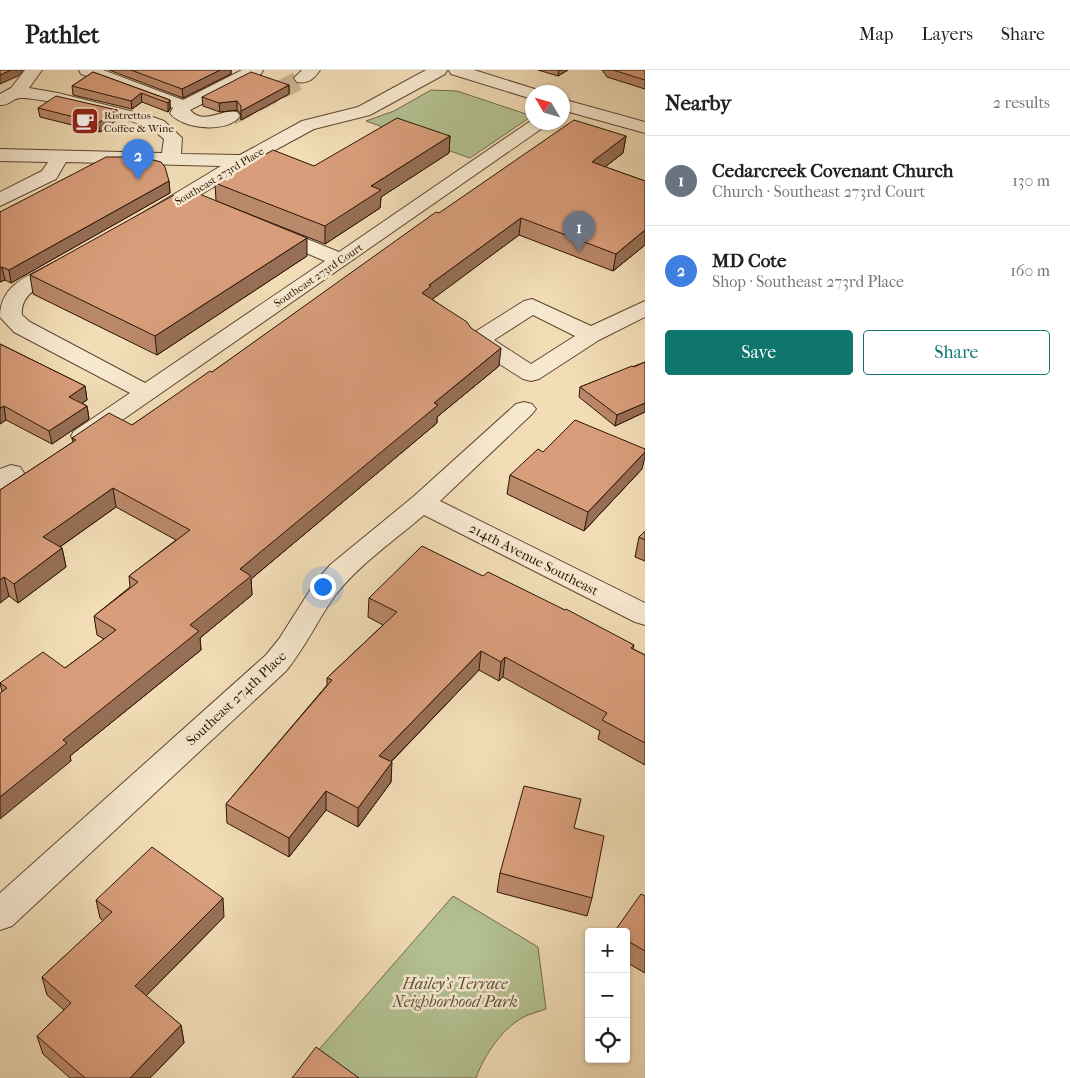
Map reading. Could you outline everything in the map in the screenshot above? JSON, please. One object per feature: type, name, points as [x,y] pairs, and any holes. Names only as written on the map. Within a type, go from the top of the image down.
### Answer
[{"type":"street","points":[[0,101],[17,92],[34,70]]},
{"type":"street","points":[[87,70],[184,106]]},
{"type":"street","points":[[231,116],[213,124],[204,123],[179,113],[184,106],[255,70]]},
{"type":"street","name":"Southeast 273rd Place","points":[[126,230],[194,201],[243,161],[308,125],[364,111],[439,70]]},
{"type":"street","points":[[457,70],[525,92]]},
{"type":"street","points":[[17,92],[58,98],[158,125],[173,138],[171,160]]},
{"type":"street","points":[[570,108],[645,128]]},
{"type":"street","points":[[611,119],[645,137]]},
{"type":"street","name":"Southeast 273rd Court","points":[[64,450],[530,130]]},
{"type":"street","points":[[0,155],[243,161]]},
{"type":"street","points":[[0,200],[50,175],[60,157]]},
{"type":"street","points":[[258,227],[341,260]]},
{"type":"street","points":[[76,258],[18,291],[10,307],[11,317],[22,327],[147,392]]},
{"type":"street","points":[[591,335],[641,318]]},
{"type":"street","name":"Southeast 274th Place","points":[[0,915],[276,663],[290,647],[324,591],[340,572],[422,503],[524,409]]},
{"type":"street","name":"214th Avenue Southeast","points":[[422,503],[645,615]]},
{"type":"green space","points":[[431,90],[457,91],[525,114],[525,121],[470,158],[366,121],[394,111]]},
{"type":"green space","name":"Hailey's Terrace Neighborhood Park","points":[[453,896],[538,947],[546,1009],[519,1020],[503,1033],[484,1060],[476,1078],[350,1078],[316,1053]]},
{"type":"building","points":[[0,70],[11,70],[0,75]]},
{"type":"building","points":[[131,70],[220,70],[182,89]]},
{"type":"building","points":[[613,70],[645,70],[645,80]]},
{"type":"building","points":[[93,72],[170,100],[168,103],[141,93],[131,101],[72,86]]},
{"type":"building","points":[[251,72],[289,85],[241,111],[241,106],[237,101],[219,103],[202,97]]},
{"type":"building","points":[[56,96],[117,110],[98,123],[38,108]]},
{"type":"building","points":[[397,118],[450,136],[371,186],[381,190],[325,226],[215,183],[273,150],[314,166]]},
{"type":"building","points":[[574,120],[626,136],[592,162],[645,181],[645,230],[616,254],[521,218],[429,285],[431,286],[422,293],[467,322],[471,328],[501,348],[434,403],[438,405],[240,569],[251,576],[190,625],[199,631],[63,740],[67,743],[0,797],[0,693],[7,688],[0,683],[43,652],[65,668],[116,630],[94,616],[138,582],[129,576],[190,530],[113,488],[43,537],[62,548],[14,584],[4,577],[0,580],[0,490],[76,440],[72,438],[109,413],[132,425],[210,371],[212,372],[436,212],[439,213],[559,130],[570,130],[570,123]]},
{"type":"building","points":[[106,157],[142,157],[161,162],[165,167],[169,181],[9,270],[0,268],[0,212]]},
{"type":"building","points":[[197,193],[307,238],[155,336],[30,275],[174,195],[176,205]]},
{"type":"building","points":[[0,344],[85,386],[69,397],[87,406],[49,431],[4,406],[0,408]]},
{"type":"building","points":[[645,362],[645,403],[617,415],[580,387],[632,366],[634,367]]},
{"type":"building","points":[[575,420],[645,449],[645,452],[588,512],[510,475],[538,449],[543,452]]},
{"type":"building","points":[[645,531],[645,540],[639,537]]},
{"type":"building","points":[[422,546],[483,576],[488,572],[566,609],[634,645],[631,648],[645,655],[645,743],[602,720],[607,713],[505,657],[501,662],[481,651],[379,756],[392,762],[358,808],[326,791],[289,838],[226,804],[332,680],[327,678],[397,612],[369,598]]},
{"type":"building","points":[[524,786],[581,799],[574,828],[604,836],[592,898],[500,873]]},
{"type":"building","points":[[152,847],[223,898],[135,986],[181,1025],[130,1078],[85,1078],[37,1036],[71,1003],[42,977],[112,912],[96,900]]},
{"type":"building","points":[[641,894],[645,896],[645,951],[630,942],[630,928],[617,928]]},
{"type":"building","points":[[316,1047],[359,1078],[292,1078]]},
{"type":"tunnel","points":[[231,116],[303,78]]},
{"type":"place","name":"Ristrettos Coffee & Wine","points":[[85,121]]},
{"type":"place","name":"MD Cote","points":[[138,180]]},
{"type":"place","name":"Cedarcreek Covenant Church","points":[[579,252]]}]
